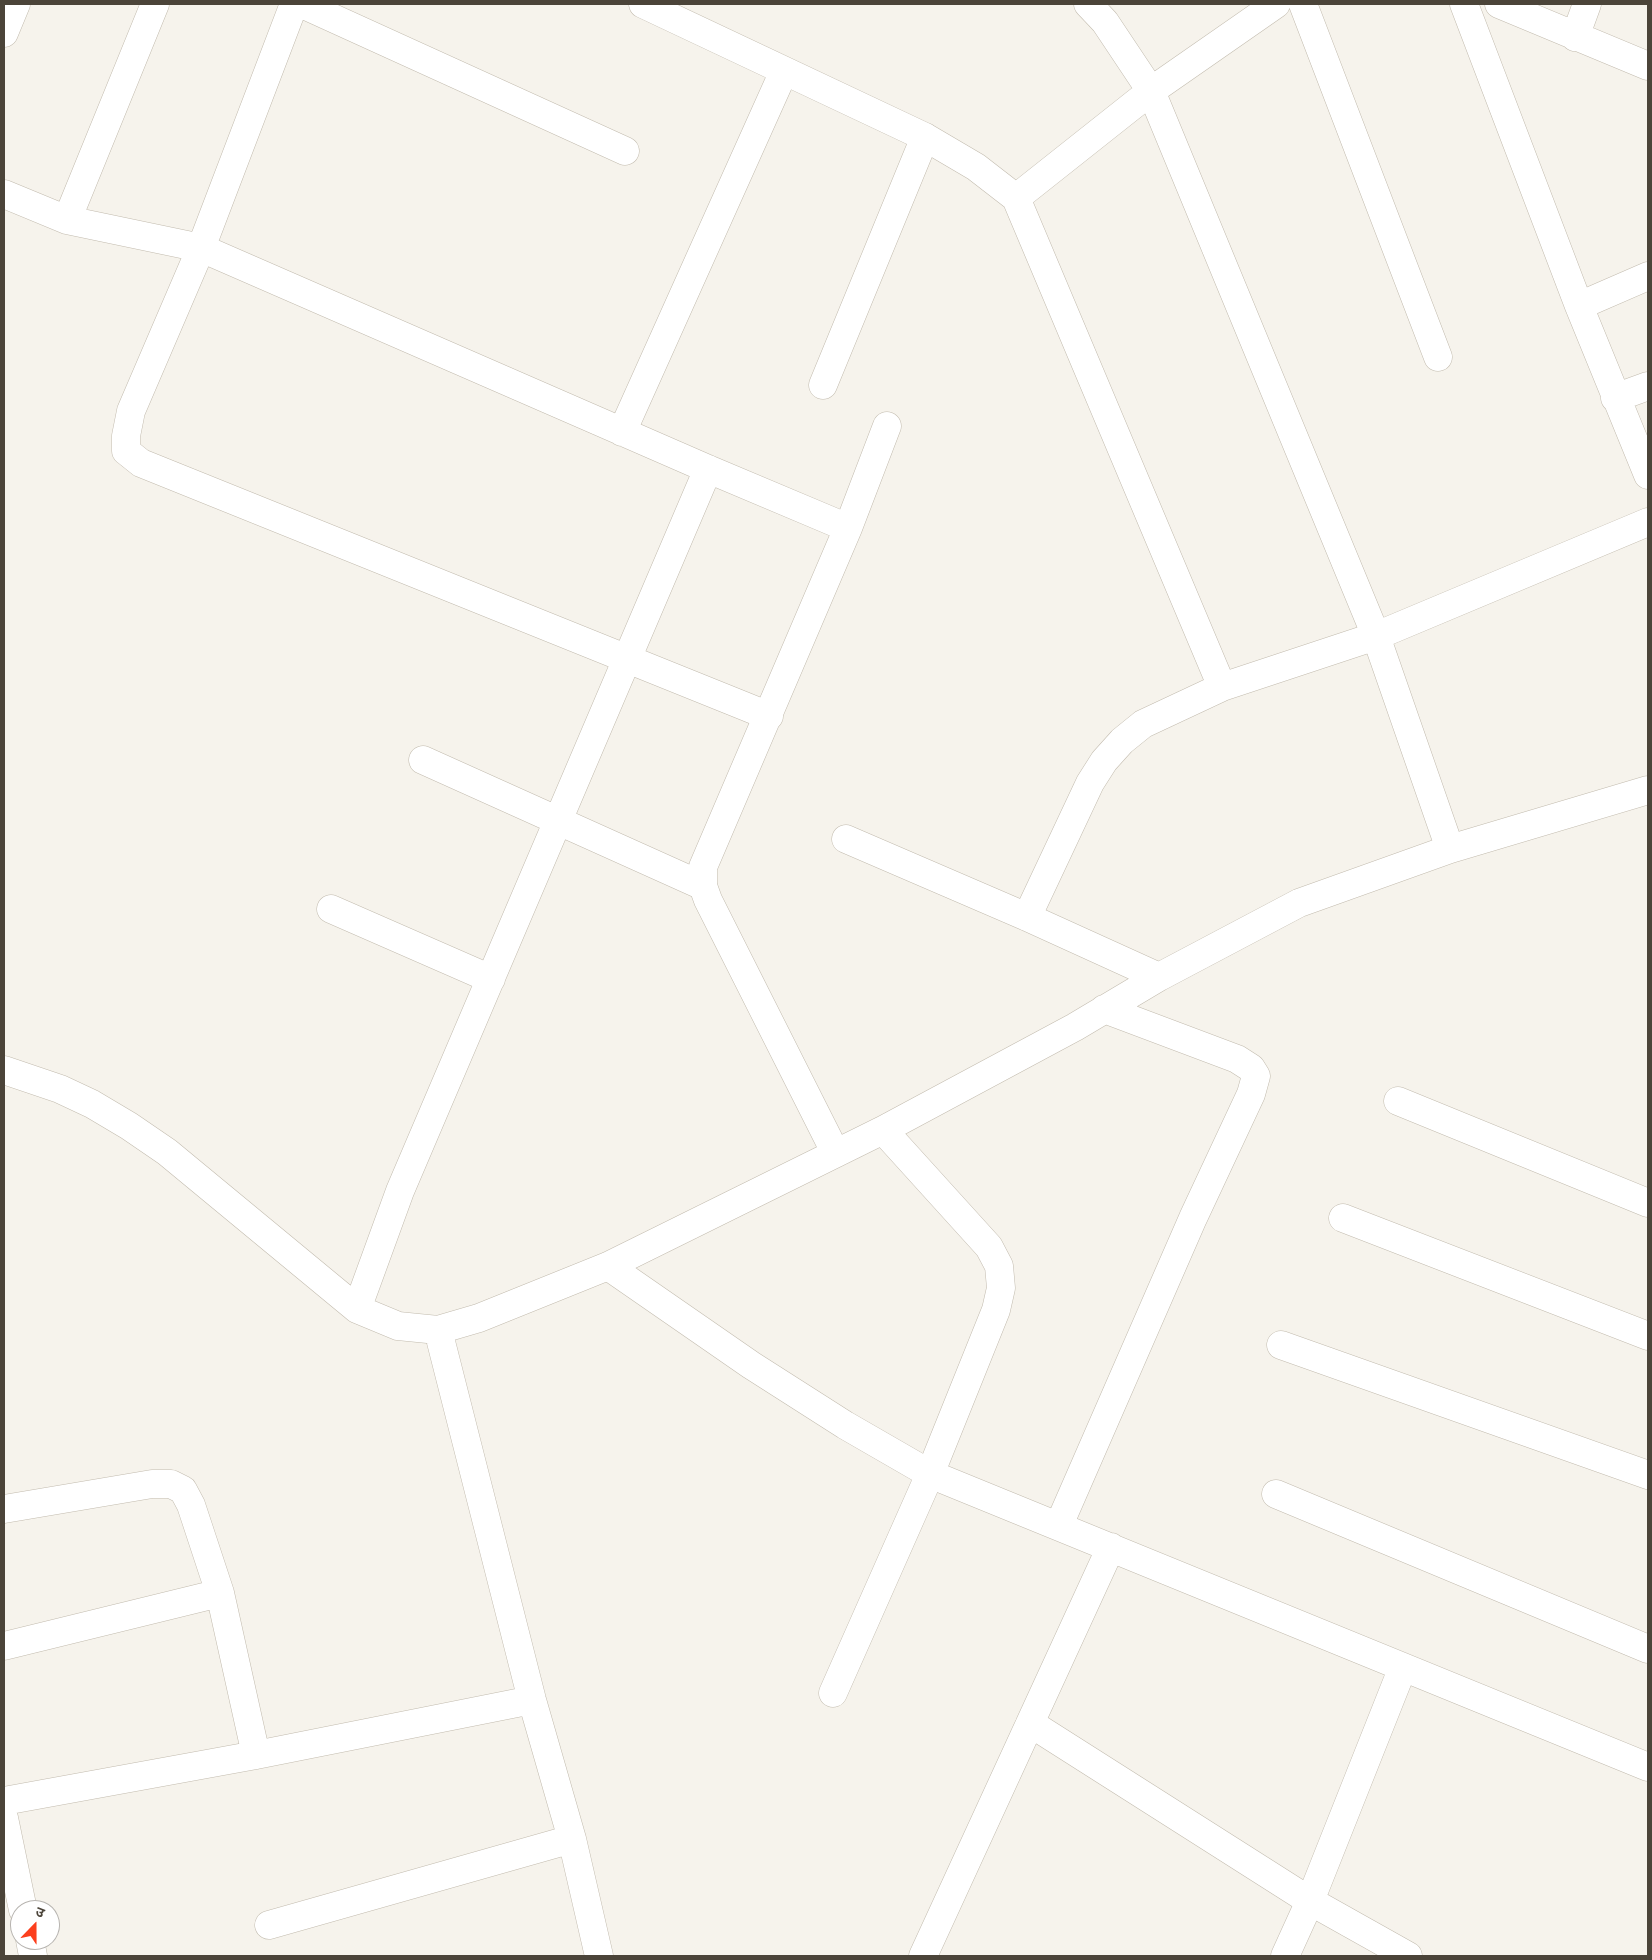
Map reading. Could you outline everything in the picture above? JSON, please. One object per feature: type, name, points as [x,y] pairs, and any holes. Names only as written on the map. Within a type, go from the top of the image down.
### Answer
[{"type":"street","points":[[4,33],[16,4]]},
{"type":"street","points":[[67,220],[155,4]]},
{"type":"street","points":[[294,4],[201,248],[131,411],[126,436],[126,451],[141,463],[768,716]]},
{"type":"street","points":[[302,4],[625,151]]},
{"type":"street","points":[[643,4],[925,137],[976,167],[1016,198],[1222,687]]},
{"type":"street","points":[[1088,4],[1105,22],[1151,91],[1376,636],[1450,849]]},
{"type":"street","points":[[1016,198],[1151,91],[1276,4]]},
{"type":"street","points":[[1302,4],[1438,357]]},
{"type":"street","points":[[1464,4],[1578,306],[1648,475]]},
{"type":"street","points":[[1499,4],[1648,66]]},
{"type":"street","points":[[1575,37],[1587,4]]},
{"type":"street","points":[[622,432],[784,71]]},
{"type":"street","points":[[823,385],[925,137]]},
{"type":"street","points":[[4,194],[67,220],[201,248],[622,432],[848,528]]},
{"type":"street","points":[[1578,306],[1648,276]]},
{"type":"street","points":[[1615,398],[1648,386]]},
{"type":"street","points":[[835,1152],[703,886],[703,867],[848,528],[887,426]]},
{"type":"street","points":[[356,1309],[400,1191],[708,469]]},
{"type":"street","points":[[1027,917],[1090,783],[1104,761],[1122,741],[1143,724],[1222,687],[1376,636],[1648,522]]},
{"type":"street","points":[[423,760],[703,886]]},
{"type":"street","points":[[4,1070],[60,1089],[92,1104],[167,1152],[356,1309],[398,1326],[438,1330],[479,1318],[608,1266],[882,1130],[1104,1010],[1159,977],[1299,903],[1450,849],[1648,790]]},
{"type":"street","points":[[846,840],[1027,917],[1159,977]]},
{"type":"street","points":[[331,909],[491,979]]},
{"type":"street","points":[[1059,1525],[1193,1218],[1250,1094],[1256,1076],[1251,1068],[1237,1059],[1104,1010]]},
{"type":"street","points":[[1398,1101],[1648,1203]]},
{"type":"street","points":[[833,1693],[930,1474],[996,1310],[1002,1288],[999,1266],[989,1247],[882,1130]]},
{"type":"street","points":[[1343,1218],[1648,1336]]},
{"type":"street","points":[[608,1266],[759,1370],[845,1425],[930,1474],[1059,1525],[1648,1767]]},
{"type":"street","points":[[438,1330],[532,1700],[572,1839],[599,1956]]},
{"type":"street","points":[[1281,1345],[1648,1475]]},
{"type":"street","points":[[4,1509],[152,1484],[171,1484],[183,1490],[191,1505],[220,1593],[256,1756]]},
{"type":"street","points":[[1276,1494],[1648,1649]]},
{"type":"street","points":[[923,1956],[1112,1547]]},
{"type":"street","points":[[4,1646],[220,1593]]},
{"type":"street","points":[[1285,1956],[1310,1901],[1403,1667]]},
{"type":"street","points":[[4,1801],[256,1756],[532,1700]]},
{"type":"street","points":[[1030,1722],[1310,1901],[1408,1956]]},
{"type":"street","points":[[4,1818],[22,1900]]},
{"type":"street","points":[[269,1925],[572,1839]]}]
